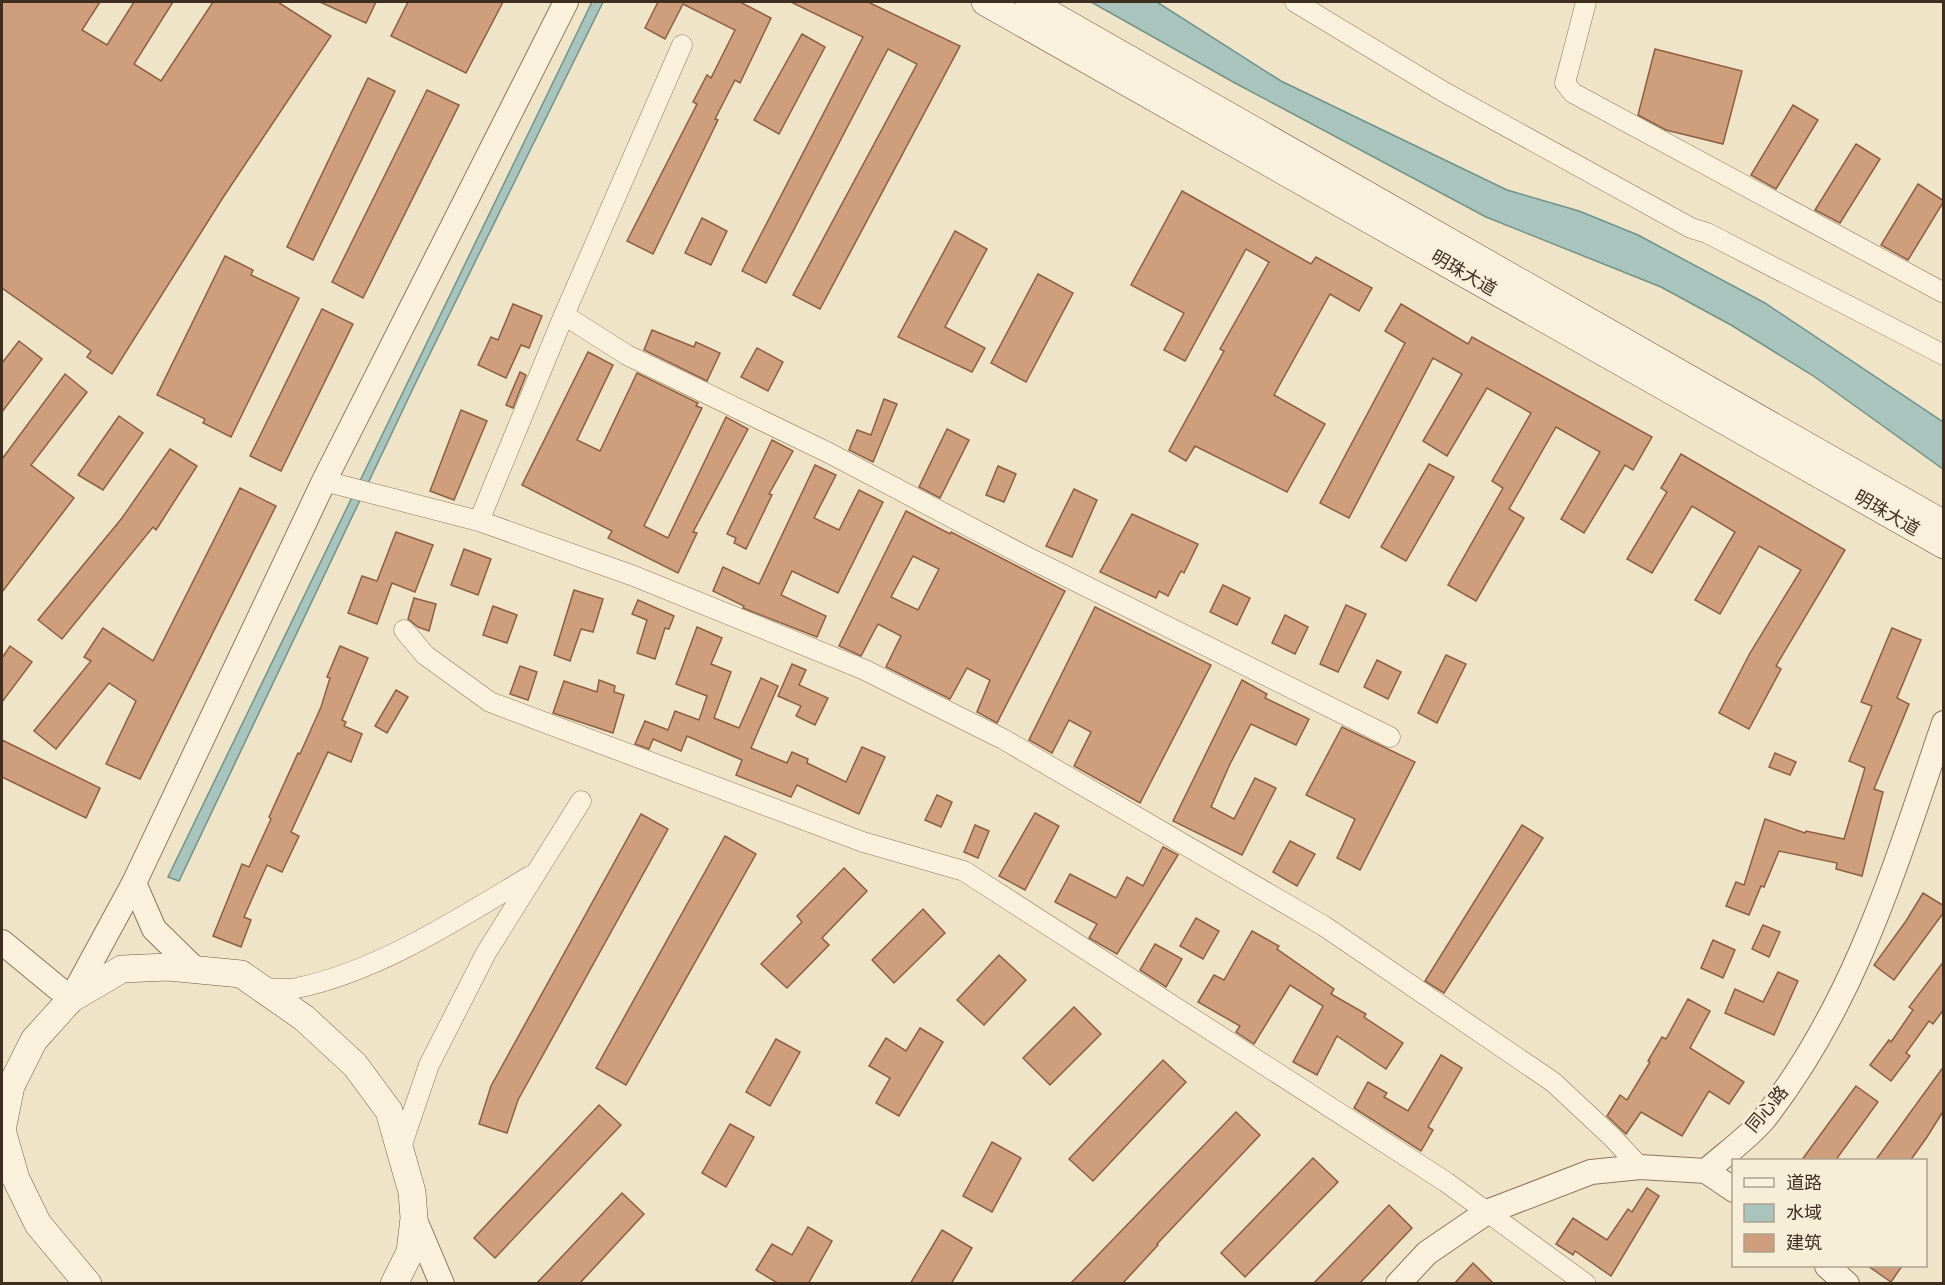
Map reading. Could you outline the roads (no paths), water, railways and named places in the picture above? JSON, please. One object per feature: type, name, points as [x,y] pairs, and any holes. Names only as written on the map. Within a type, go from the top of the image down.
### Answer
[{"type":"main road","name":"明珠大道","points":[[985,2],[1032,8],[1944,524]]},
{"type":"main road","name":"明珠大道","points":[[1032,8],[1944,545]]},
{"type":"main road","points":[[88,1284],[38,1224],[16,1179],[2,1130],[6,1079],[34,1040],[71,999],[122,969],[168,967],[241,974],[304,1018],[355,1065],[389,1111],[412,1192],[414,1218],[410,1252],[394,1284]]},
{"type":"street","points":[[2,942],[71,999],[134,883],[566,2]]},
{"type":"street","points":[[1294,2],[1444,92],[1691,228],[1707,233],[1944,355]]},
{"type":"street","points":[[1586,2],[1565,83],[1573,93],[1944,293]]},
{"type":"street","points":[[479,521],[564,315],[682,45]]},
{"type":"street","points":[[564,315],[627,355],[829,453],[1029,558],[1390,737]]},
{"type":"street","points":[[329,482],[479,521],[634,576],[865,670],[1003,739],[1324,926],[1553,1082],[1612,1137],[1640,1167]]},
{"type":"street","points":[[404,630],[426,655],[490,702],[863,842],[964,872],[1446,1182],[1586,1284]]},
{"type":"street","name":"同心路","points":[[1706,1171],[1762,1120],[1821,1037],[1861,958],[1944,723]]},
{"type":"street","points":[[400,1150],[429,1065],[486,953],[533,874],[581,801]]},
{"type":"street","points":[[260,988],[296,988],[347,972],[431,935],[533,874]]},
{"type":"street","points":[[134,883],[154,929],[196,970]]},
{"type":"street","points":[[1398,1284],[1427,1253],[1487,1212],[1591,1172],[1640,1167],[1706,1171],[1732,1189]]},
{"type":"street","points":[[414,1218],[442,1284]]},
{"type":"street","points":[[1828,1267],[1847,1284]]},
{"type":"water","points":[[592,2],[603,2],[418,378],[179,881],[168,877]]},
{"type":"water","points":[[1091,2],[1157,2],[1281,81],[1507,190],[1579,211],[1638,235],[1765,303],[1943,422],[1943,469],[1812,375],[1731,325],[1661,287],[1486,217],[1235,83]]}]
